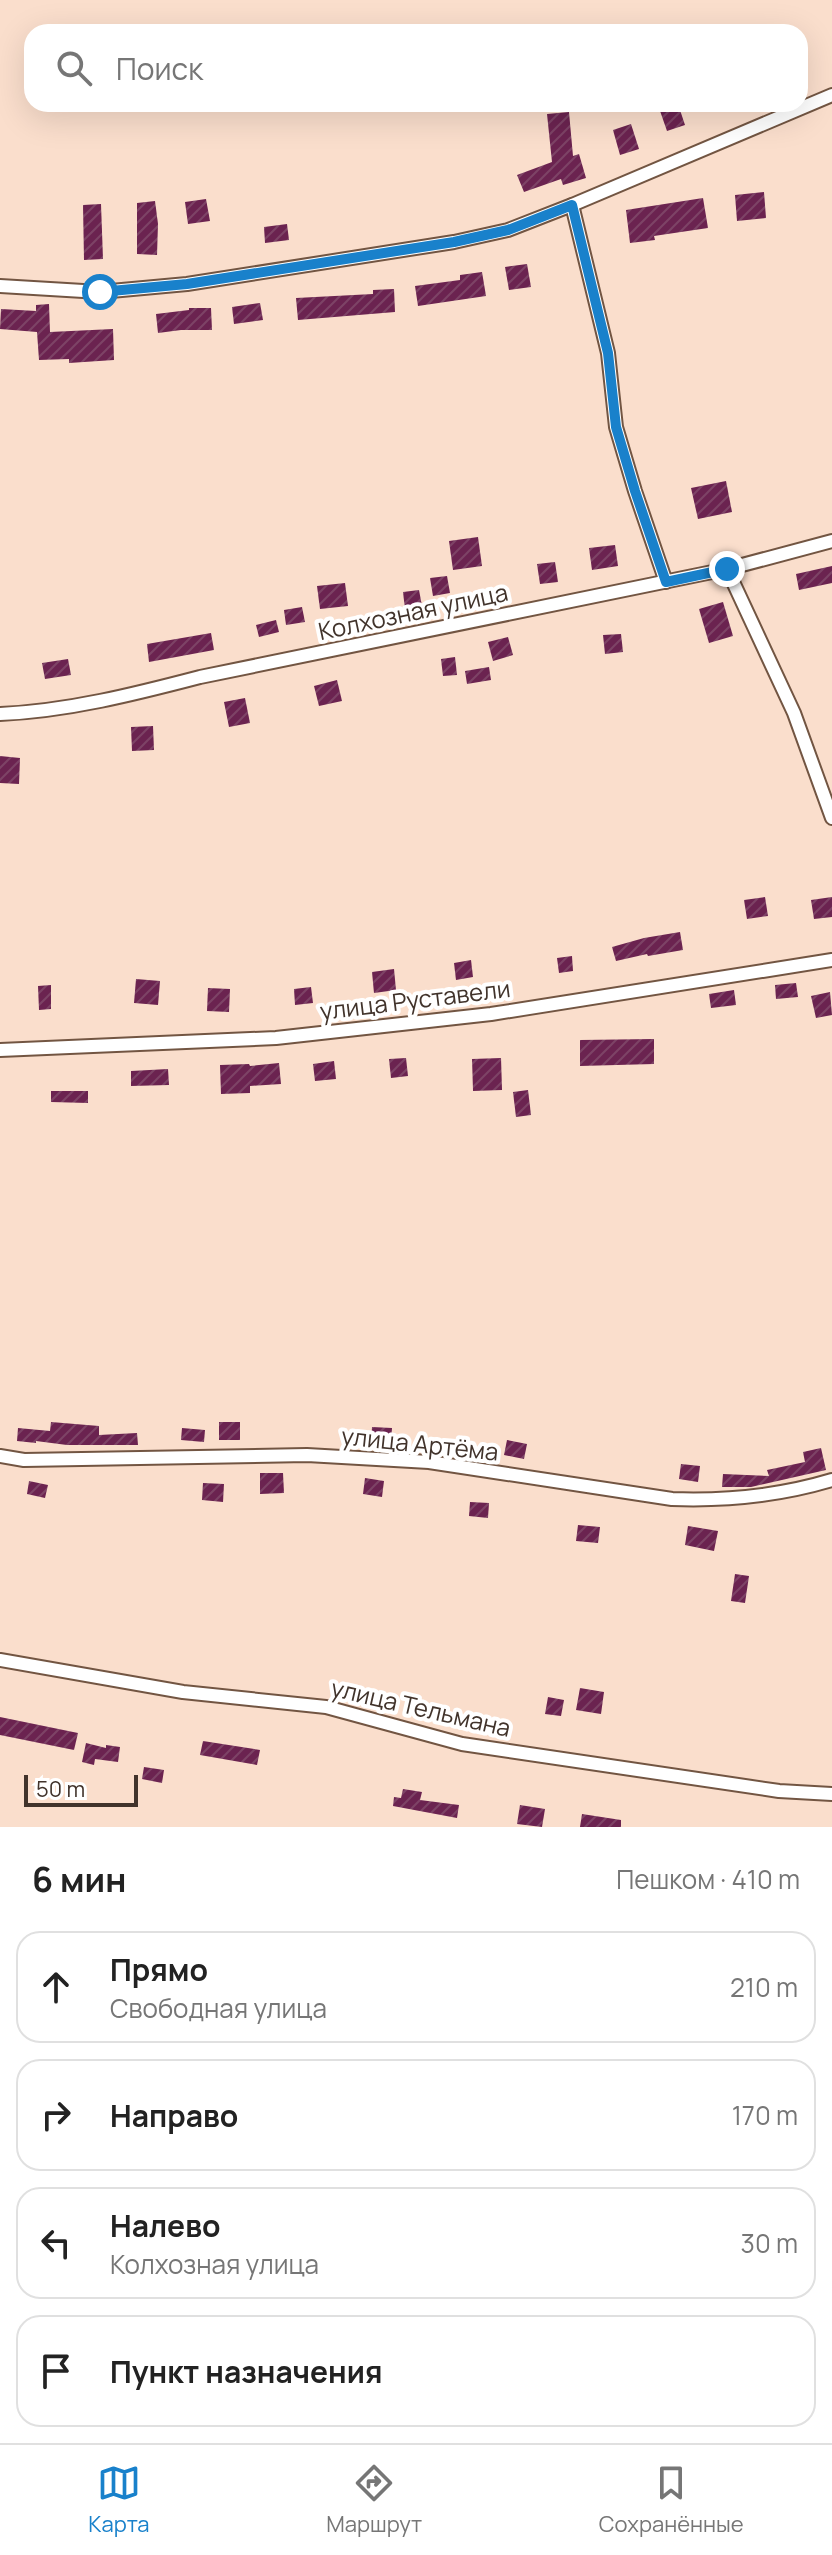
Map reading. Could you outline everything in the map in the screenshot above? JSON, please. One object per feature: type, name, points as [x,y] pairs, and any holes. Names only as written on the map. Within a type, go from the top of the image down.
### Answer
[{"type":"street","points":[[808,105],[832,95]]},
{"type":"street","points":[[0,286],[100,292],[187,284],[454,242],[508,230],[792,112]]},
{"type":"street","points":[[572,205],[608,353],[616,427],[666,582]]},
{"type":"street","name":"Колхозная улица","points":[[0,714],[124,696],[200,677],[727,569],[832,541]]},
{"type":"street","points":[[727,569],[794,713],[832,818]]},
{"type":"street","name":"улица Руставели","points":[[0,1050],[276,1038],[491,1014],[832,960]]},
{"type":"street","name":"улица Артёма","points":[[0,1456],[24,1460],[307,1455],[429,1462],[672,1499],[710,1501],[776,1495],[832,1480]]},
{"type":"street","name":"улица Тельмана","points":[[0,1660],[183,1692],[326,1707],[462,1744],[779,1791],[832,1794]]},
{"type":"building","points":[[569,112],[573,156],[579,154],[586,178],[563,185],[561,179],[524,192],[517,175],[552,162],[547,114]]},
{"type":"building","points":[[660,112],[681,112],[685,125],[667,131]]},
{"type":"building","points":[[631,124],[639,149],[620,155],[613,130]]},
{"type":"building","points":[[764,192],[766,218],[737,221],[735,195]]},
{"type":"building","points":[[703,198],[708,228],[630,243],[626,210]]},
{"type":"building","points":[[206,199],[210,221],[188,224],[185,202]]},
{"type":"building","points":[[155,201],[157,255],[137,254],[137,203]]},
{"type":"building","points":[[101,204],[103,259],[84,260],[83,205]]},
{"type":"building","points":[[287,224],[289,240],[265,243],[264,227]]},
{"type":"building","points":[[527,264],[531,287],[509,290],[505,267]]},
{"type":"building","points":[[482,272],[486,296],[418,306],[415,286],[460,280],[460,275]]},
{"type":"building","points":[[394,289],[395,312],[298,320],[296,298],[373,294],[373,290]]},
{"type":"building","points":[[260,303],[263,320],[234,324],[232,307]]},
{"type":"building","points":[[49,304],[50,332],[113,329],[114,360],[69,363],[69,359],[39,360],[37,332],[0,329],[1,309],[36,311],[36,305]]},
{"type":"building","points":[[211,308],[212,330],[158,333],[156,314]]},
{"type":"building","points":[[726,481],[732,512],[698,519],[691,488]]},
{"type":"building","points":[[478,537],[482,566],[453,570],[449,541]]},
{"type":"building","points":[[615,545],[618,566],[592,570],[589,548]]},
{"type":"building","points":[[555,562],[558,582],[540,584],[537,564]]},
{"type":"building","points":[[832,566],[832,583],[799,590],[796,574]]},
{"type":"building","points":[[447,576],[450,593],[433,596],[430,578]]},
{"type":"building","points":[[345,583],[348,606],[320,609],[317,586]]},
{"type":"building","points":[[419,590],[422,606],[405,609],[403,592]]},
{"type":"building","points":[[723,602],[733,636],[709,643],[699,609]]},
{"type":"building","points":[[302,607],[305,622],[286,625],[284,610]]},
{"type":"building","points":[[276,620],[279,632],[259,637],[256,625]]},
{"type":"building","points":[[211,633],[214,650],[149,662],[147,644]]},
{"type":"building","points":[[621,634],[623,652],[605,654],[603,635]]},
{"type":"building","points":[[508,637],[513,655],[493,661],[488,642]]},
{"type":"building","points":[[455,657],[457,675],[443,676],[441,659]]},
{"type":"building","points":[[68,659],[71,675],[45,679],[42,663]]},
{"type":"building","points":[[489,667],[491,680],[467,684],[465,671]]},
{"type":"building","points":[[337,680],[342,701],[319,706],[314,686]]},
{"type":"building","points":[[245,698],[250,723],[229,727],[224,702]]},
{"type":"building","points":[[153,726],[154,750],[132,751],[131,727]]},
{"type":"building","points":[[0,756],[20,758],[19,784],[0,783]]},
{"type":"building","points":[[765,897],[768,916],[747,919],[744,900]]},
{"type":"building","points":[[832,897],[832,917],[814,919],[811,900]]},
{"type":"building","points":[[680,932],[683,950],[616,961],[612,947]]},
{"type":"building","points":[[572,956],[573,971],[559,973],[557,958]]},
{"type":"building","points":[[471,960],[473,977],[456,980],[454,963]]},
{"type":"building","points":[[394,969],[396,990],[374,993],[372,972]]},
{"type":"building","points":[[136,979],[160,981],[158,1005],[134,1003]]},
{"type":"building","points":[[796,983],[798,997],[776,999],[775,985]]},
{"type":"building","points":[[51,985],[51,1009],[39,1010],[38,986]]},
{"type":"building","points":[[311,987],[313,1003],[295,1005],[294,989]]},
{"type":"building","points":[[208,988],[230,989],[229,1012],[207,1011]]},
{"type":"building","points":[[734,990],[736,1005],[711,1008],[709,994]]},
{"type":"building","points":[[830,992],[832,1015],[816,1018],[811,996]]},
{"type":"building","points":[[654,1039],[654,1064],[580,1066],[580,1040]]},
{"type":"building","points":[[406,1058],[408,1076],[391,1078],[389,1059]]},
{"type":"building","points":[[501,1058],[502,1090],[473,1091],[472,1059]]},
{"type":"building","points":[[334,1061],[336,1079],[315,1081],[313,1064]]},
{"type":"building","points":[[279,1063],[281,1084],[250,1086],[250,1093],[221,1094],[220,1065]]},
{"type":"building","points":[[168,1069],[169,1085],[131,1086],[131,1071]]},
{"type":"building","points":[[528,1090],[531,1115],[516,1117],[513,1092]]},
{"type":"building","points":[[51,1091],[88,1091],[88,1103],[51,1102]]},
{"type":"building","points":[[51,1422],[99,1426],[99,1435],[137,1433],[138,1445],[17,1441],[18,1428],[50,1431]]},
{"type":"building","points":[[219,1422],[240,1422],[240,1440],[219,1440]]},
{"type":"building","points":[[372,1427],[392,1428],[391,1446],[371,1445]]},
{"type":"building","points":[[182,1428],[205,1430],[204,1442],[181,1440]]},
{"type":"building","points":[[507,1440],[527,1444],[524,1459],[504,1455]]},
{"type":"building","points":[[821,1448],[826,1470],[751,1487],[722,1487],[723,1474],[769,1476],[767,1470],[805,1462],[803,1452]]},
{"type":"building","points":[[681,1464],[700,1466],[698,1482],[679,1479]]},
{"type":"building","points":[[260,1473],[283,1473],[284,1493],[260,1494]]},
{"type":"building","points":[[365,1478],[384,1481],[382,1497],[363,1494]]},
{"type":"building","points":[[29,1481],[48,1485],[45,1498],[27,1494]]},
{"type":"building","points":[[203,1483],[224,1484],[223,1502],[202,1500]]},
{"type":"building","points":[[470,1502],[489,1503],[488,1518],[469,1516]]},
{"type":"building","points":[[578,1525],[600,1527],[598,1543],[576,1541]]},
{"type":"building","points":[[688,1526],[718,1531],[714,1551],[685,1545]]},
{"type":"building","points":[[735,1574],[749,1576],[745,1603],[731,1601]]},
{"type":"building","points":[[580,1688],[604,1692],[601,1714],[576,1710]]},
{"type":"building","points":[[548,1697],[564,1700],[561,1716],[545,1714]]},
{"type":"building","points":[[0,1717],[78,1733],[74,1750],[0,1735]]},
{"type":"building","points":[[203,1741],[260,1750],[257,1765],[200,1755]]},
{"type":"building","points":[[86,1743],[106,1748],[106,1745],[120,1747],[118,1762],[95,1759],[94,1765],[82,1762]]},
{"type":"building","points":[[144,1767],[164,1770],[162,1783],[142,1779]]},
{"type":"building","points":[[403,1789],[422,1792],[420,1800],[459,1805],[457,1818],[393,1806],[394,1797],[401,1798]]},
{"type":"building","points":[[520,1805],[545,1809],[542,1827],[517,1824]]},
{"type":"building","points":[[582,1814],[621,1820],[621,1827],[580,1827]]},
{"type":"route","points":[[100,292],[187,284],[454,242],[508,230],[572,205],[608,353],[616,427],[666,582],[727,569]]}]
